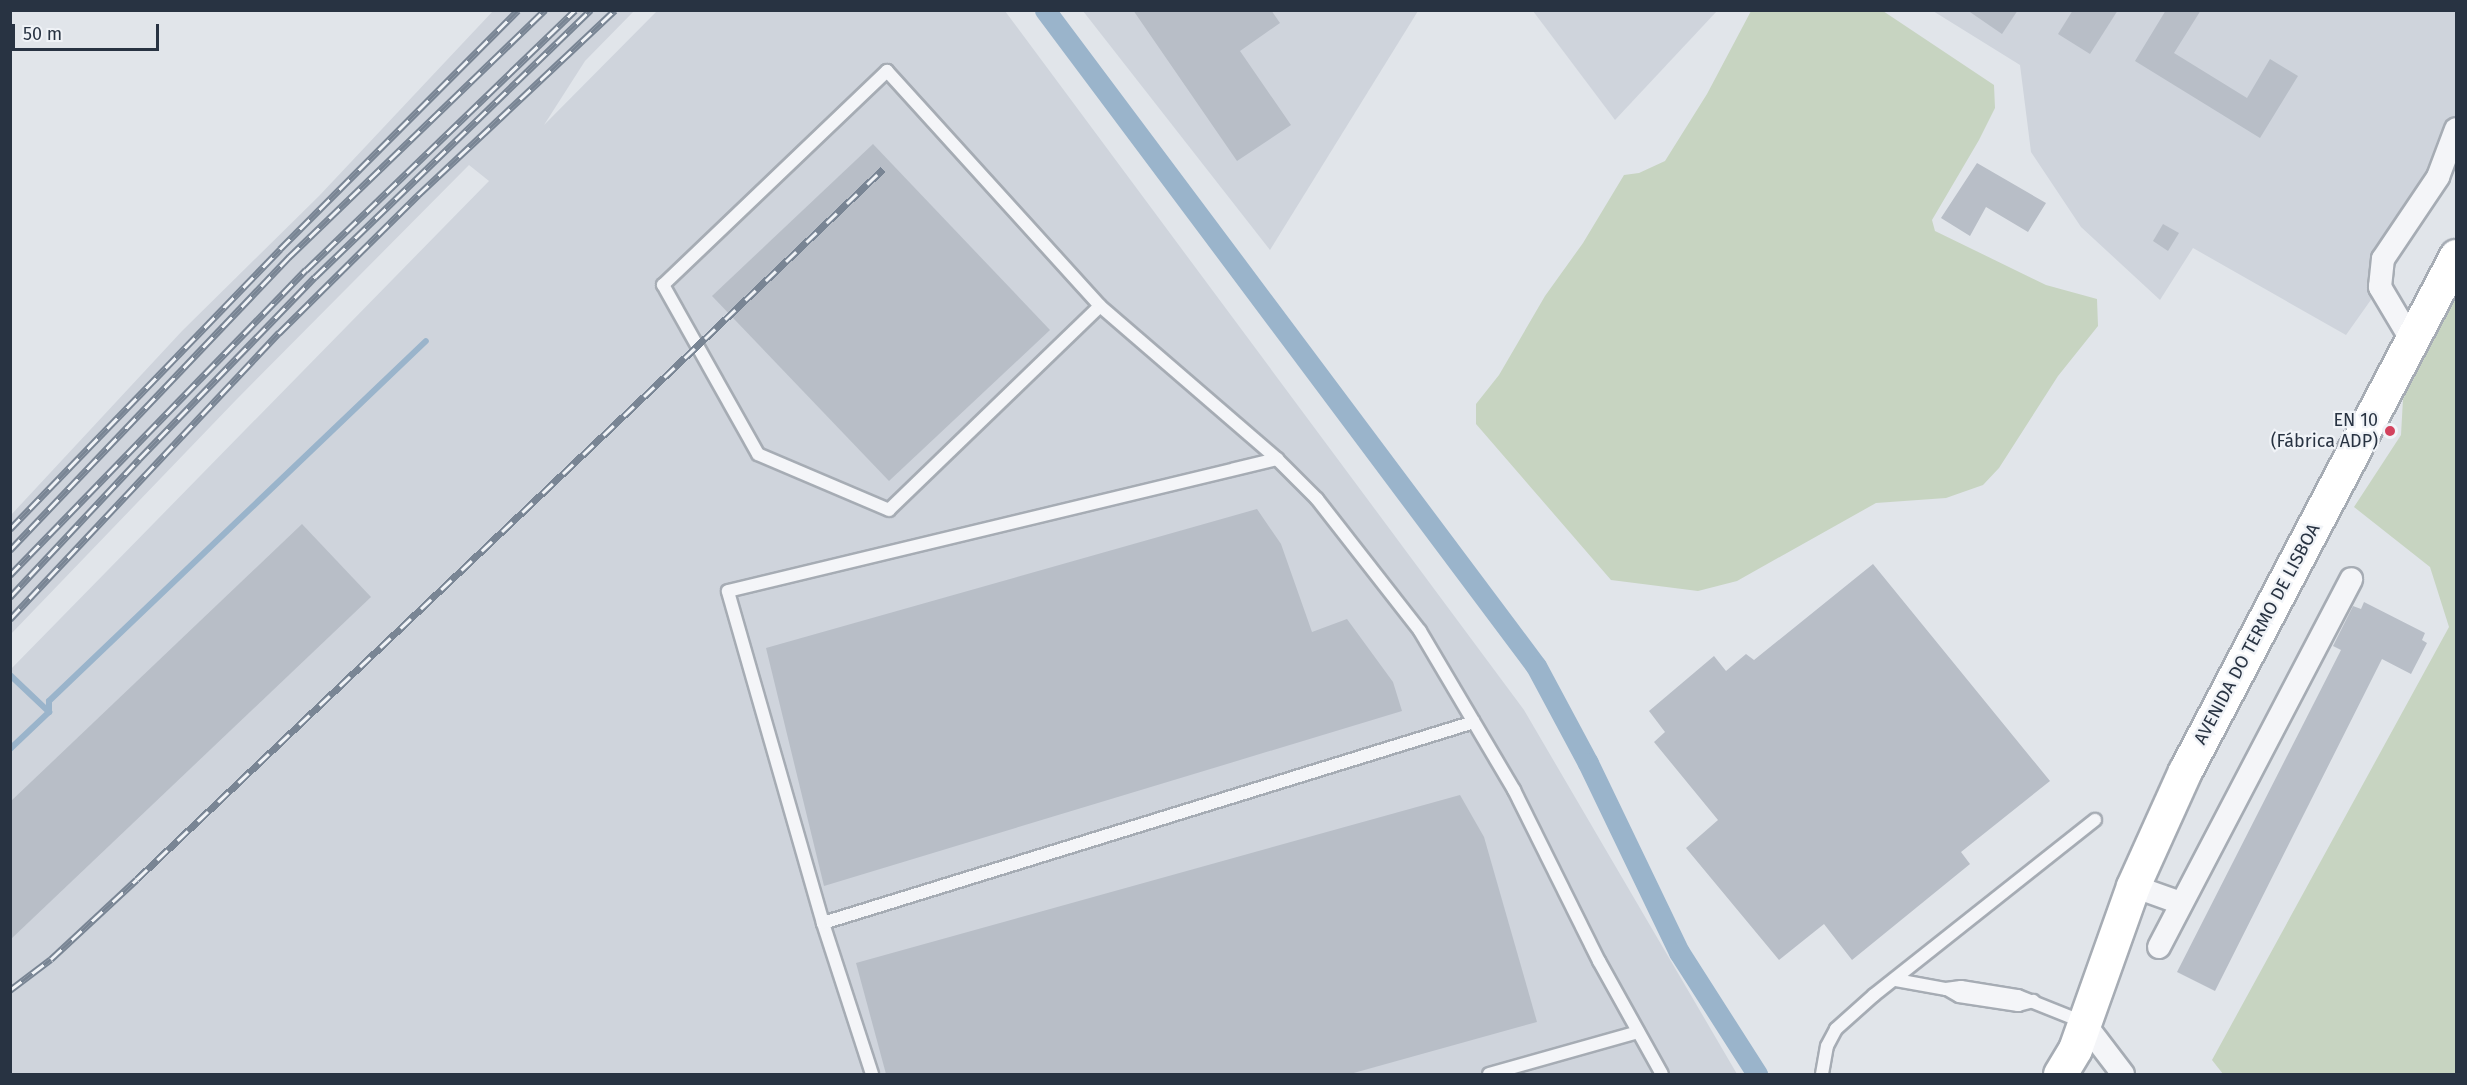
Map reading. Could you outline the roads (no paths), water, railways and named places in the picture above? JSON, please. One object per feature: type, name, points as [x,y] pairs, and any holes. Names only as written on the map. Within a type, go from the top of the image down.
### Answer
[{"type":"main road","name":"AVENIDA DO TERMO DE LISBOA","points":[[2060,1074],[2075,1049],[2133,886],[2185,771],[2457,256]]},
{"type":"main road","name":"AVENIDA DO TERMO DE LISBOA","points":[[2084,1023],[2084,1074]]},
{"type":"street","points":[[2412,341],[2380,287],[2383,259],[2438,177],[2457,129]]},
{"type":"street","points":[[2159,947],[2351,579]]},
{"type":"street","points":[[2133,886],[2181,903]]},
{"type":"street","points":[[2084,1023],[2123,1074]]},
{"type":"lane","points":[[1100,306],[889,510],[758,454],[663,285],[887,71],[1100,306],[1277,459],[1317,499],[1420,631],[1514,790],[1599,961],[1662,1074]]},
{"type":"lane","points":[[872,1074],[823,923],[728,591],[1277,459]]},
{"type":"lane","points":[[823,923],[1474,722]]},
{"type":"lane","points":[[1822,1074],[1827,1046],[1836,1029],[1874,995],[1896,980],[2094,820]]},
{"type":"lane","points":[[1896,980],[1947,989],[1973,989],[2018,996],[2084,1023]]},
{"type":"lane","points":[[1489,1074],[1638,1032]]},
{"type":"waterway","points":[[1045,10],[1536,666],[1588,763],[1679,952],[1757,1074]]},
{"type":"waterway","points":[[10,749],[49,712],[49,701],[426,341]]},
{"type":"waterway","points":[[10,675],[49,712]]},
{"type":"railway","points":[[10,529],[280,249],[518,10]]},
{"type":"railway","points":[[10,550],[289,257],[545,10]]},
{"type":"railway","points":[[10,575],[306,270],[575,10]]},
{"type":"railway","points":[[10,597],[139,459],[315,277],[591,10]]},
{"type":"railway","points":[[10,619],[279,333],[418,195],[615,10]]},
{"type":"railway","points":[[10,990],[51,959],[137,879],[883,169]]},
{"type":"place","name":"EN 10 (Fábrica ADP)","points":[[2390,431]]}]
